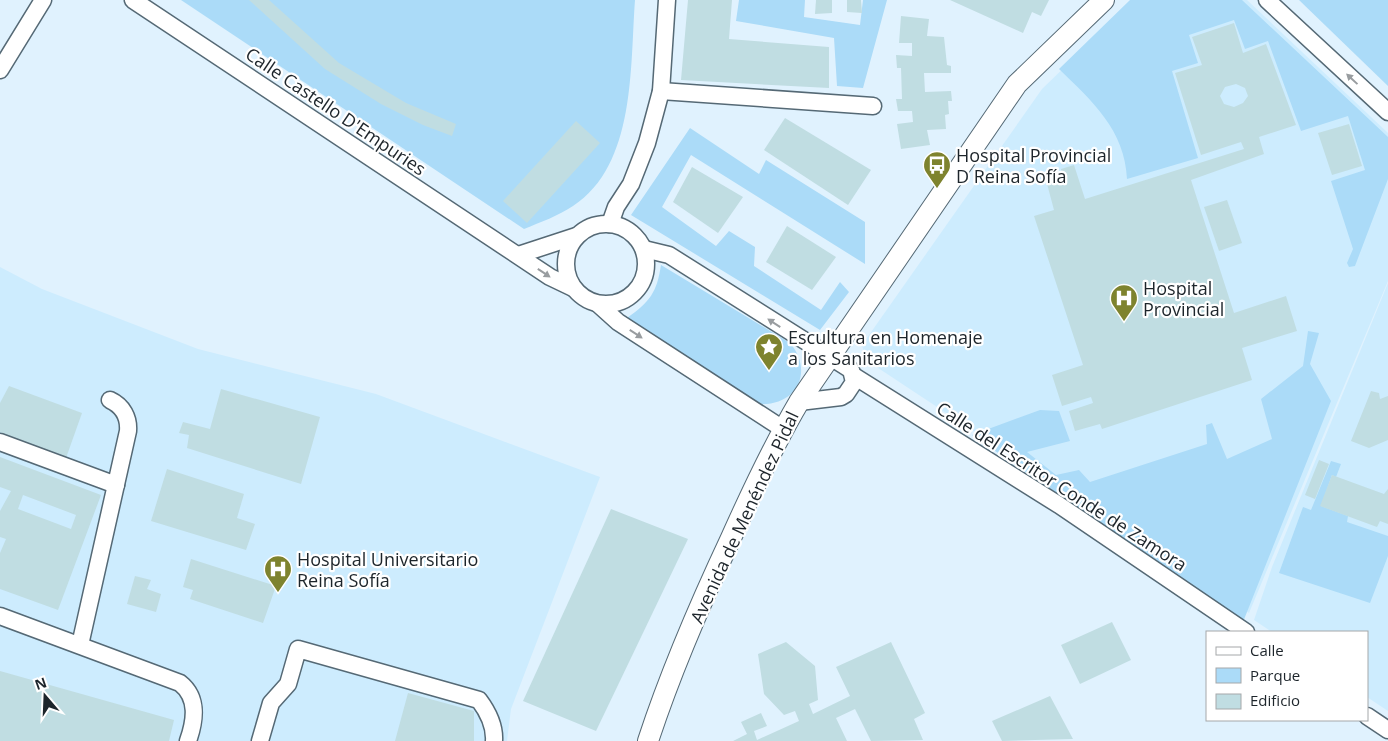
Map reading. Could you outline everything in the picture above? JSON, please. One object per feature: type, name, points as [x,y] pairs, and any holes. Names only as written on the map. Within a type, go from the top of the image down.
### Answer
[{"type":"main road","name":"Avenida de Menéndez Pidal","points":[[648,741],[678,657],[783,429],[799,402],[1017,84],[1097,2]]},
{"type":"street","points":[[0,70],[43,0]]},
{"type":"street","name":"Calle Castello D'Empuries","points":[[132,0],[550,278],[573,288]]},
{"type":"street","points":[[610,224],[616,207],[631,184],[647,143],[661,91],[667,0]]},
{"type":"street","points":[[1268,0],[1388,112]]},
{"type":"street","points":[[661,91],[874,106]]},
{"type":"street","points":[[518,255],[576,236],[591,226],[610,224],[630,232],[644,249],[646,269],[640,286],[627,299],[618,303],[598,304]]},
{"type":"street","points":[[576,236],[568,250],[566,260],[566,270],[573,288],[584,298],[598,304],[618,322],[783,429]]},
{"type":"street","name":"Calle del Escritor Conde de Zamora","points":[[644,249],[669,255],[852,370],[854,376],[1021,480],[1245,631]]},
{"type":"street","points":[[799,402],[841,397],[851,388],[854,376]]},
{"type":"street","points":[[80,645],[128,424],[121,408],[110,400]]},
{"type":"street","points":[[0,442],[116,485]]},
{"type":"street","points":[[0,616],[174,680],[187,688],[191,695],[194,715],[188,741]]},
{"type":"street","points":[[260,741],[271,702],[288,684],[298,649],[383,675],[479,700],[488,713],[494,741]]},
{"type":"street","points":[[1368,717],[1388,730]]},
{"type":"shaded area","name":"Hospital Provincial","points":[[1134,0],[1247,0],[1388,133],[1388,281],[1249,613],[866,360],[862,345],[1042,89]]},
{"type":"shaded area","name":"Hospital Universitario Reina Sofía","points":[[0,267],[42,289],[198,349],[376,394],[600,477],[511,709],[507,741],[0,741]]},
{"type":"shaded area","points":[[1388,283],[1388,711],[1368,698],[1368,631],[1270,631],[1254,620],[1272,567]]},
{"type":"green space","points":[[181,0],[635,0],[630,83],[626,112],[619,140],[609,166],[594,188],[567,210],[524,229]]},
{"type":"green space","points":[[739,0],[805,0],[804,17],[860,25],[863,0],[887,0],[863,88],[837,86],[834,38],[736,21]]},
{"type":"green space","points":[[1130,0],[1242,0],[1388,137],[1388,179],[1355,266],[1349,267],[1347,263],[1353,249],[1331,181],[1365,170],[1348,116],[1301,131],[1268,41],[1245,49],[1234,20],[1189,35],[1198,63],[1172,71],[1198,158],[1127,179],[1125,162],[1120,146],[1105,118],[1059,69]]},
{"type":"green space","points":[[1299,0],[1388,0],[1388,86]]},
{"type":"green space","points":[[690,128],[759,174],[766,160],[865,222],[865,264],[691,155],[662,207],[716,246],[729,231],[755,247],[754,266],[821,310],[840,282],[849,292],[820,330],[631,215]]},
{"type":"green space","points":[[661,265],[790,343],[801,364],[801,375],[792,393],[774,403],[761,404],[627,318],[651,296],[655,289]]},
{"type":"green space","points":[[1308,331],[1319,333],[1310,364],[1331,401],[1243,622],[972,435],[1040,410],[1059,411],[1070,441],[1027,452],[1056,475],[1079,470],[1090,482],[1207,444],[1206,425],[1212,423],[1227,459],[1272,439],[1261,399],[1303,366]]},
{"type":"green space","points":[[1331,461],[1341,464],[1336,477],[1332,475],[1321,506],[1348,516],[1347,522],[1388,536],[1388,556],[1370,603],[1279,573],[1303,507],[1311,510]]},
{"type":"building","points":[[249,0],[269,0],[339,63],[406,103],[456,124],[452,136],[423,125],[381,104],[325,69]]},
{"type":"building","points":[[688,0],[732,0],[729,39],[829,47],[829,88],[681,80]]},
{"type":"building","points":[[816,0],[832,0],[832,13],[815,14]]},
{"type":"building","points":[[847,0],[861,0],[862,13],[847,12]]},
{"type":"building","points":[[950,0],[1049,0],[1041,16],[1032,12],[1023,33]]},
{"type":"building","points":[[901,16],[929,19],[927,36],[944,37],[947,65],[951,66],[951,73],[924,73],[925,92],[951,91],[952,101],[948,101],[949,114],[945,115],[946,129],[927,130],[930,145],[901,149],[897,124],[913,122],[912,111],[898,111],[896,99],[902,99],[901,68],[897,68],[896,55],[912,56],[912,43],[899,43]]},
{"type":"building","points":[[1234,23],[1243,53],[1266,44],[1296,125],[1259,137],[1264,154],[1191,180],[1234,313],[1286,296],[1297,331],[1242,348],[1252,380],[1102,429],[1100,424],[1075,431],[1069,411],[1093,403],[1091,397],[1062,406],[1052,375],[1083,365],[1034,216],[1054,210],[1046,180],[1062,176],[1061,169],[1074,165],[1085,199],[1244,149],[1241,142],[1201,155],[1175,73],[1202,65],[1192,37]],"holes":[[[1236,84],[1245,88],[1248,96],[1243,103],[1234,107],[1224,104],[1220,96],[1225,87]]]},
{"type":"building","points":[[785,118],[871,170],[848,205],[764,150]]},
{"type":"building","points":[[576,121],[600,143],[527,223],[503,201]]},
{"type":"building","points":[[1349,124],[1362,166],[1332,175],[1318,133]]},
{"type":"building","points":[[692,167],[743,197],[718,233],[673,202]]},
{"type":"building","points":[[1227,200],[1242,243],[1219,251],[1204,207]]},
{"type":"building","points":[[787,226],[836,257],[812,290],[766,262]]},
{"type":"building","points":[[9,386],[82,413],[66,458],[0,432],[0,403]]},
{"type":"building","points":[[221,389],[320,417],[301,484],[187,448],[189,435],[179,433],[183,422],[210,429]]},
{"type":"building","points":[[1371,391],[1379,393],[1380,399],[1388,396],[1388,440],[1369,448],[1351,441]]},
{"type":"building","points":[[0,457],[101,495],[58,610],[0,589],[0,553],[6,539],[0,537],[0,511],[11,491],[0,487]],"holes":[[[23,495],[76,515],[71,529],[18,509]]]},
{"type":"building","points":[[1319,460],[1329,464],[1315,499],[1305,495]]},
{"type":"building","points":[[167,469],[244,494],[237,518],[255,524],[246,550],[151,521]]},
{"type":"building","points":[[1332,475],[1384,494],[1388,489],[1388,524],[1380,521],[1377,527],[1320,506]]},
{"type":"building","points":[[611,509],[688,539],[596,731],[523,701]]},
{"type":"building","points":[[191,559],[276,586],[263,623],[190,599],[193,590],[183,587]]},
{"type":"building","points":[[135,576],[151,580],[147,589],[161,594],[156,612],[127,604]]},
{"type":"building","points":[[1112,622],[1131,660],[1080,684],[1061,645]]},
{"type":"building","points":[[786,642],[815,666],[818,700],[809,704],[813,714],[850,696],[836,667],[891,642],[925,713],[914,719],[923,740],[871,741],[855,709],[836,718],[847,741],[733,741],[747,734],[741,722],[761,713],[767,726],[754,731],[757,740],[799,721],[795,711],[784,715],[764,694],[758,654]]},
{"type":"building","points":[[0,671],[174,720],[169,741],[0,741]]},
{"type":"building","points":[[408,693],[474,711],[474,741],[395,741]]},
{"type":"building","points":[[1050,696],[1073,739],[1002,741],[992,721]]},
{"type":"place","name":"Hospital Provincial D Reina Sofía","points":[[937,189]]},
{"type":"place","name":"Hospital Provincial","points":[[1124,322]]},
{"type":"place","name":"Escultura en Homenaje a los Sanitarios","points":[[769,371]]},
{"type":"place","name":"Hospital Universitario Reina Sofía","points":[[278,593]]}]
